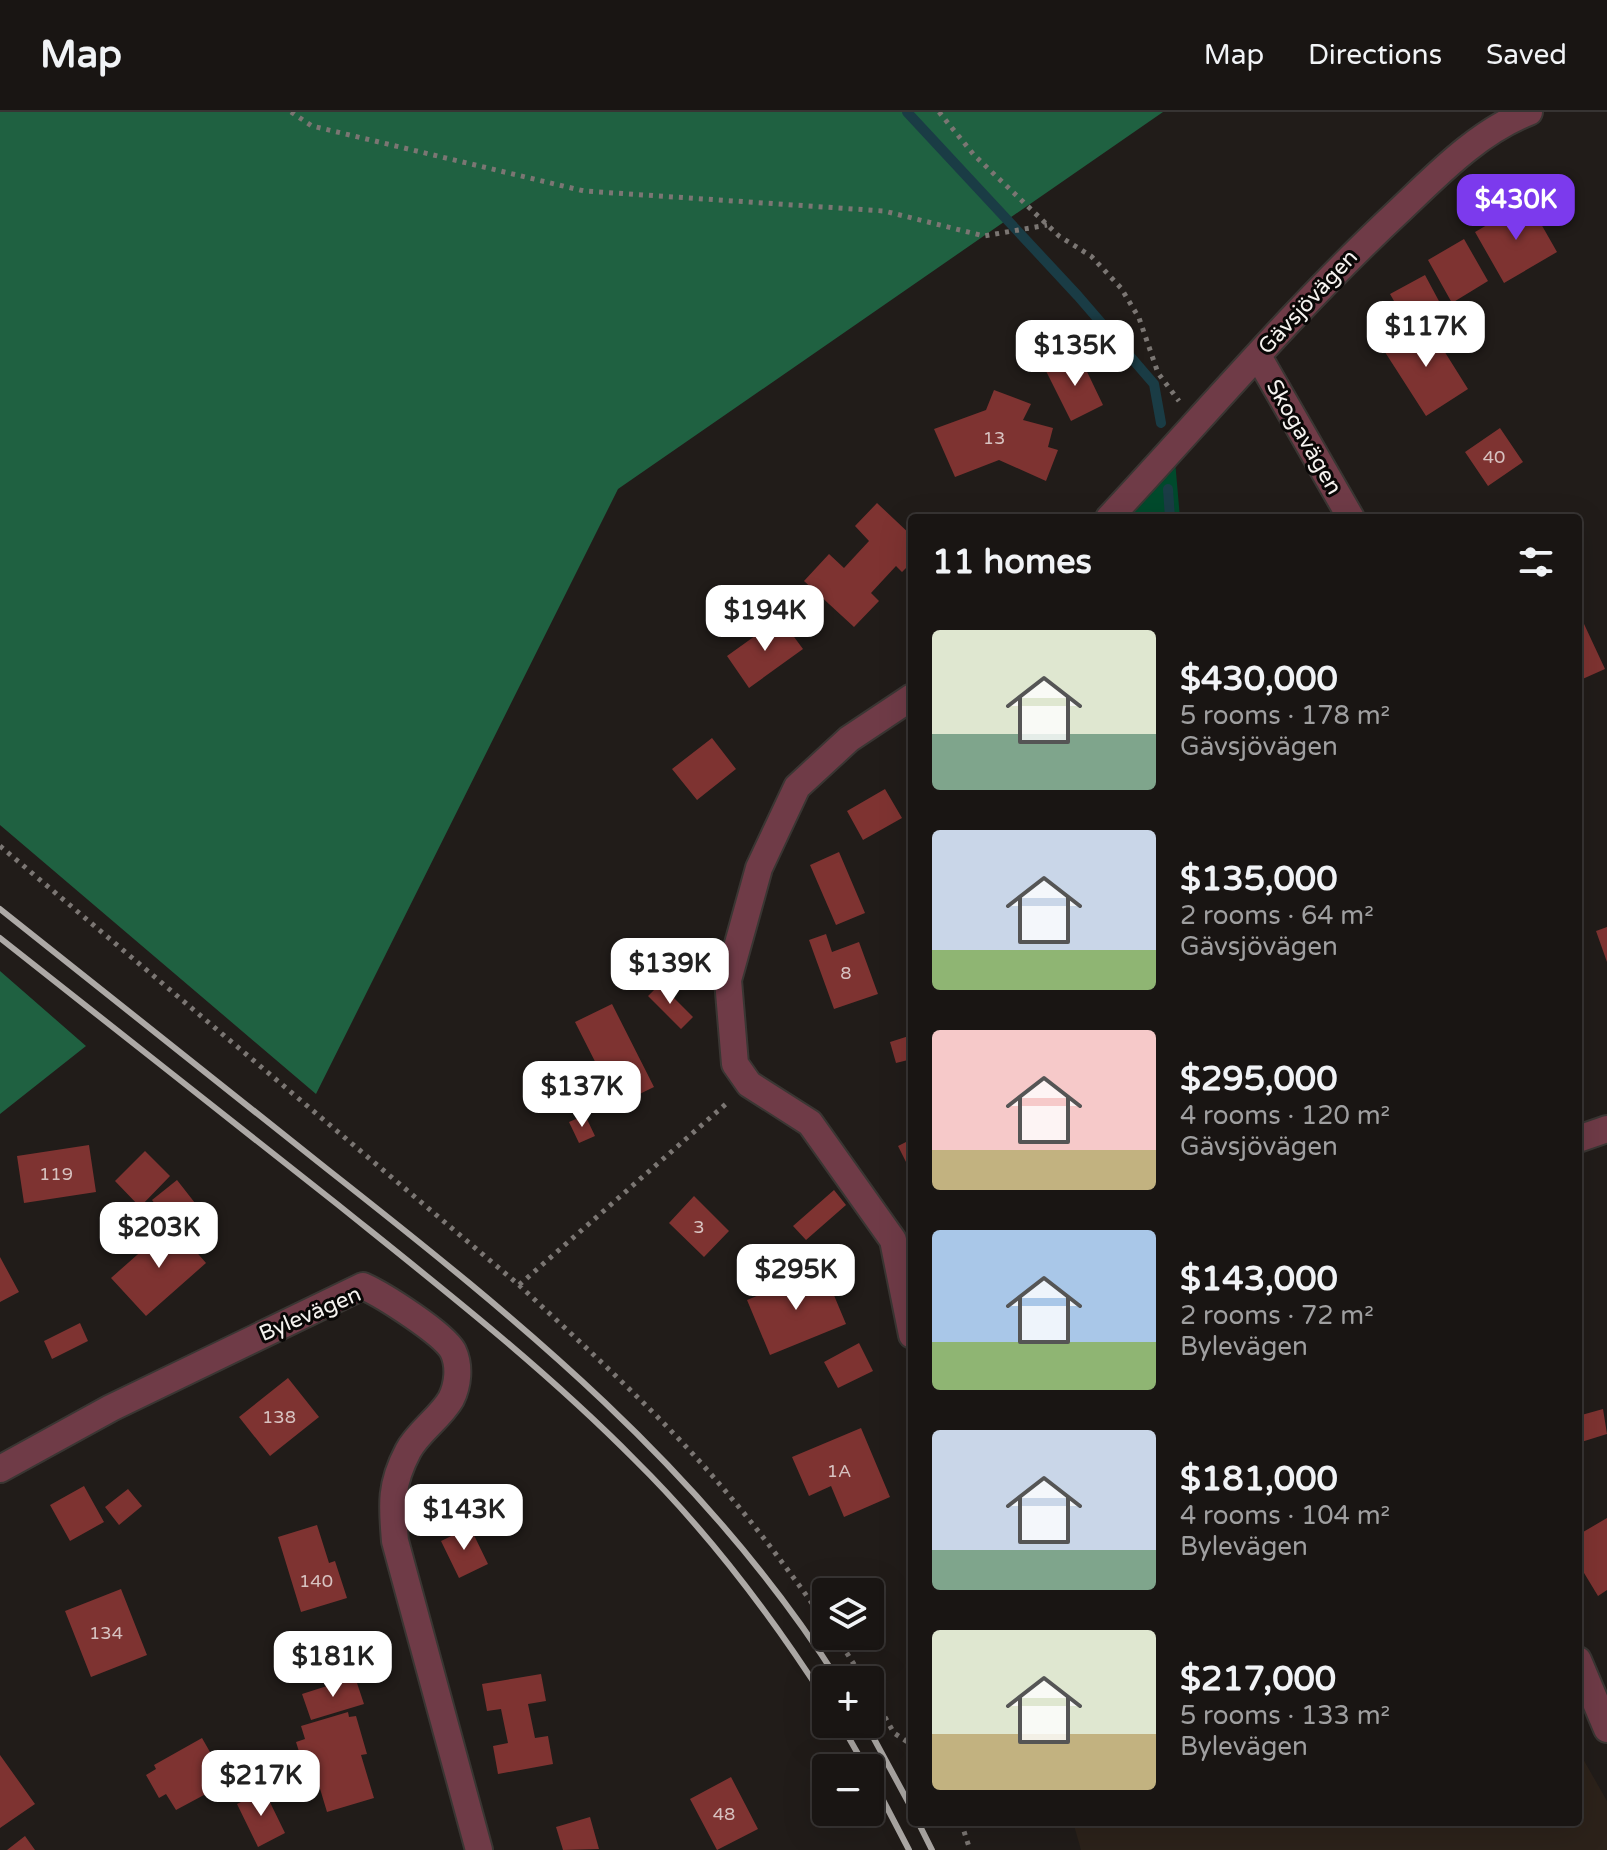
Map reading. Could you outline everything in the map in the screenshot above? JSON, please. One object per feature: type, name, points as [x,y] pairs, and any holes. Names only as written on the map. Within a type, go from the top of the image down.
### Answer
[{"type":"street","name":"Gävsjövägen","points":[[1113,514],[1363,245],[1459,155],[1529,112]]},
{"type":"street","name":"Skogavägen","points":[[1258,356],[1349,514]]},
{"type":"street","points":[[908,700],[849,739],[797,787],[759,868],[728,980],[735,1064],[749,1084],[810,1123],[893,1240],[908,1315]]},
{"type":"street","points":[[1582,1138],[1607,1129]]},
{"type":"street","name":"Bylevägen","points":[[0,1469],[111,1408],[363,1286],[383,1295],[439,1338],[453,1351],[459,1379],[450,1400],[408,1450],[391,1496],[395,1541],[476,1841]]},
{"type":"street","points":[[1582,1670],[1607,1729]]},
{"type":"path","points":[[291,112],[312,126],[584,191],[884,211],[984,236],[1047,225]]},
{"type":"path","points":[[939,112],[974,155],[1059,236],[1091,256],[1121,288],[1139,318],[1158,373],[1177,400],[1202,418]]},
{"type":"path","points":[[0,846],[519,1285],[603,1363],[721,1485],[812,1603]]},
{"type":"path","points":[[519,1285],[749,1084]]},
{"type":"path","points":[[884,1716],[894,1733],[908,1742]]},
{"type":"path","points":[[962,1826],[970,1850]]},
{"type":"shaded area","points":[[1582,1757],[1607,1801],[1607,1850],[1081,1850],[1074,1826],[1582,1826]]},
{"type":"green space","points":[[0,112],[1163,112],[618,489],[316,1094],[0,825]]},
{"type":"green space","points":[[1174,449],[1180,514],[1114,514]]},
{"type":"green space","points":[[0,971],[86,1046],[0,1114]]},
{"type":"building","points":[[1528,201],[1557,252],[1504,283],[1475,232]]},
{"type":"building","points":[[1464,239],[1488,281],[1452,303],[1428,260]]},
{"type":"building","points":[[1425,275],[1440,303],[1406,322],[1390,294]]},
{"type":"building","points":[[1426,322],[1468,389],[1426,416],[1383,349]]},
{"type":"building","points":[[1079,355],[1103,405],[1071,421],[1046,371]]},
{"type":"building","points":[[994,390],[1031,404],[1023,420],[1053,428],[1048,447],[1058,450],[1046,481],[999,460],[955,477],[934,429],[986,410]]},
{"type":"building","points":[[1500,428],[1523,462],[1488,486],[1465,452]]},
{"type":"building","points":[[877,503],[908,532],[908,566],[902,572],[896,566],[871,593],[879,601],[854,627],[804,581],[829,554],[844,568],[869,541],[855,526]]},
{"type":"building","points":[[780,618],[803,649],[749,688],[727,656]]},
{"type":"building","points":[[1582,620],[1605,669],[1582,679]]},
{"type":"building","points":[[712,738],[736,769],[697,800],[672,769]]},
{"type":"building","points":[[885,789],[902,818],[863,840],[847,811]]},
{"type":"building","points":[[839,852],[865,913],[836,925],[810,865]]},
{"type":"building","points":[[1607,927],[1607,962],[1596,931]]},
{"type":"building","points":[[826,934],[832,952],[859,942],[878,994],[834,1009],[809,940]]},
{"type":"building","points":[[660,984],[693,1017],[681,1029],[648,996]]},
{"type":"building","points":[[612,1004],[654,1087],[617,1105],[575,1022]]},
{"type":"building","points":[[908,1036],[908,1060],[896,1063],[890,1042]]},
{"type":"building","points":[[585,1115],[595,1136],[579,1143],[569,1122]]},
{"type":"building","points":[[908,1141],[908,1161],[906,1162],[898,1146]]},
{"type":"building","points":[[89,1145],[96,1192],[24,1203],[17,1156]]},
{"type":"building","points":[[145,1151],[170,1176],[140,1207],[115,1181]]},
{"type":"building","points":[[177,1180],[195,1203],[170,1223],[152,1200]]},
{"type":"building","points":[[834,1190],[846,1205],[806,1240],[793,1226]]},
{"type":"building","points":[[694,1196],[729,1231],[704,1257],[669,1223]]},
{"type":"building","points":[[172,1224],[206,1263],[146,1316],[111,1278]]},
{"type":"building","points":[[0,1257],[19,1292],[0,1302]]},
{"type":"building","points":[[823,1269],[846,1324],[770,1355],[747,1300]]},
{"type":"building","points":[[80,1323],[88,1341],[52,1359],[44,1341]]},
{"type":"building","points":[[859,1343],[873,1371],[838,1388],[824,1362]]},
{"type":"building","points":[[288,1378],[319,1417],[270,1456],[239,1417]]},
{"type":"building","points":[[1603,1409],[1607,1434],[1582,1442],[1582,1415]]},
{"type":"building","points":[[861,1428],[890,1497],[844,1517],[831,1486],[809,1496],[792,1457]]},
{"type":"building","points":[[84,1486],[104,1522],[70,1541],[50,1505]]},
{"type":"building","points":[[128,1489],[142,1506],[119,1525],[105,1507]]},
{"type":"building","points":[[1607,1518],[1607,1590],[1598,1596],[1582,1570],[1582,1533]]},
{"type":"building","points":[[317,1525],[329,1563],[335,1561],[347,1598],[301,1612],[278,1537]]},
{"type":"building","points":[[470,1527],[488,1564],[459,1578],[441,1541]]},
{"type":"building","points":[[121,1589],[147,1655],[91,1677],[65,1611]]},
{"type":"building","points":[[541,1674],[546,1701],[528,1704],[535,1738],[548,1736],[553,1764],[498,1774],[493,1746],[508,1743],[501,1709],[487,1711],[482,1684]]},
{"type":"building","points":[[355,1677],[364,1704],[311,1720],[302,1694]]},
{"type":"building","points":[[348,1712],[349,1717],[356,1716],[367,1754],[361,1755],[374,1798],[327,1812],[315,1772],[306,1774],[296,1742],[305,1739],[301,1726]]},
{"type":"building","points":[[202,1738],[218,1766],[208,1772],[217,1788],[176,1810],[166,1794],[159,1798],[146,1775],[156,1769],[154,1765]]},
{"type":"building","points":[[0,1755],[35,1804],[0,1828]]},
{"type":"building","points":[[731,1777],[758,1829],[717,1850],[690,1799]]},
{"type":"building","points":[[264,1790],[285,1833],[258,1847],[237,1804]]},
{"type":"building","points":[[590,1817],[599,1849],[563,1850],[556,1827]]},
{"type":"building","points":[[25,1836],[35,1850],[7,1850]]},
{"type":"waterway","points":[[907,112],[1078,296],[1154,384],[1161,423]]},
{"type":"waterway","points":[[1168,489],[1170,514]]},
{"type":"railway","points":[[0,909],[469,1283],[605,1403],[669,1466],[729,1533],[786,1604],[828,1666]]},
{"type":"railway","points":[[0,938],[414,1266],[564,1392],[662,1488],[713,1545],[761,1606],[812,1680]]},
{"type":"railway","points":[[849,1738],[858,1754]]},
{"type":"railway","points":[[874,1738],[908,1802]]},
{"type":"railway","points":[[884,1802],[909,1850]]},
{"type":"railway","points":[[920,1826],[932,1850]]}]
